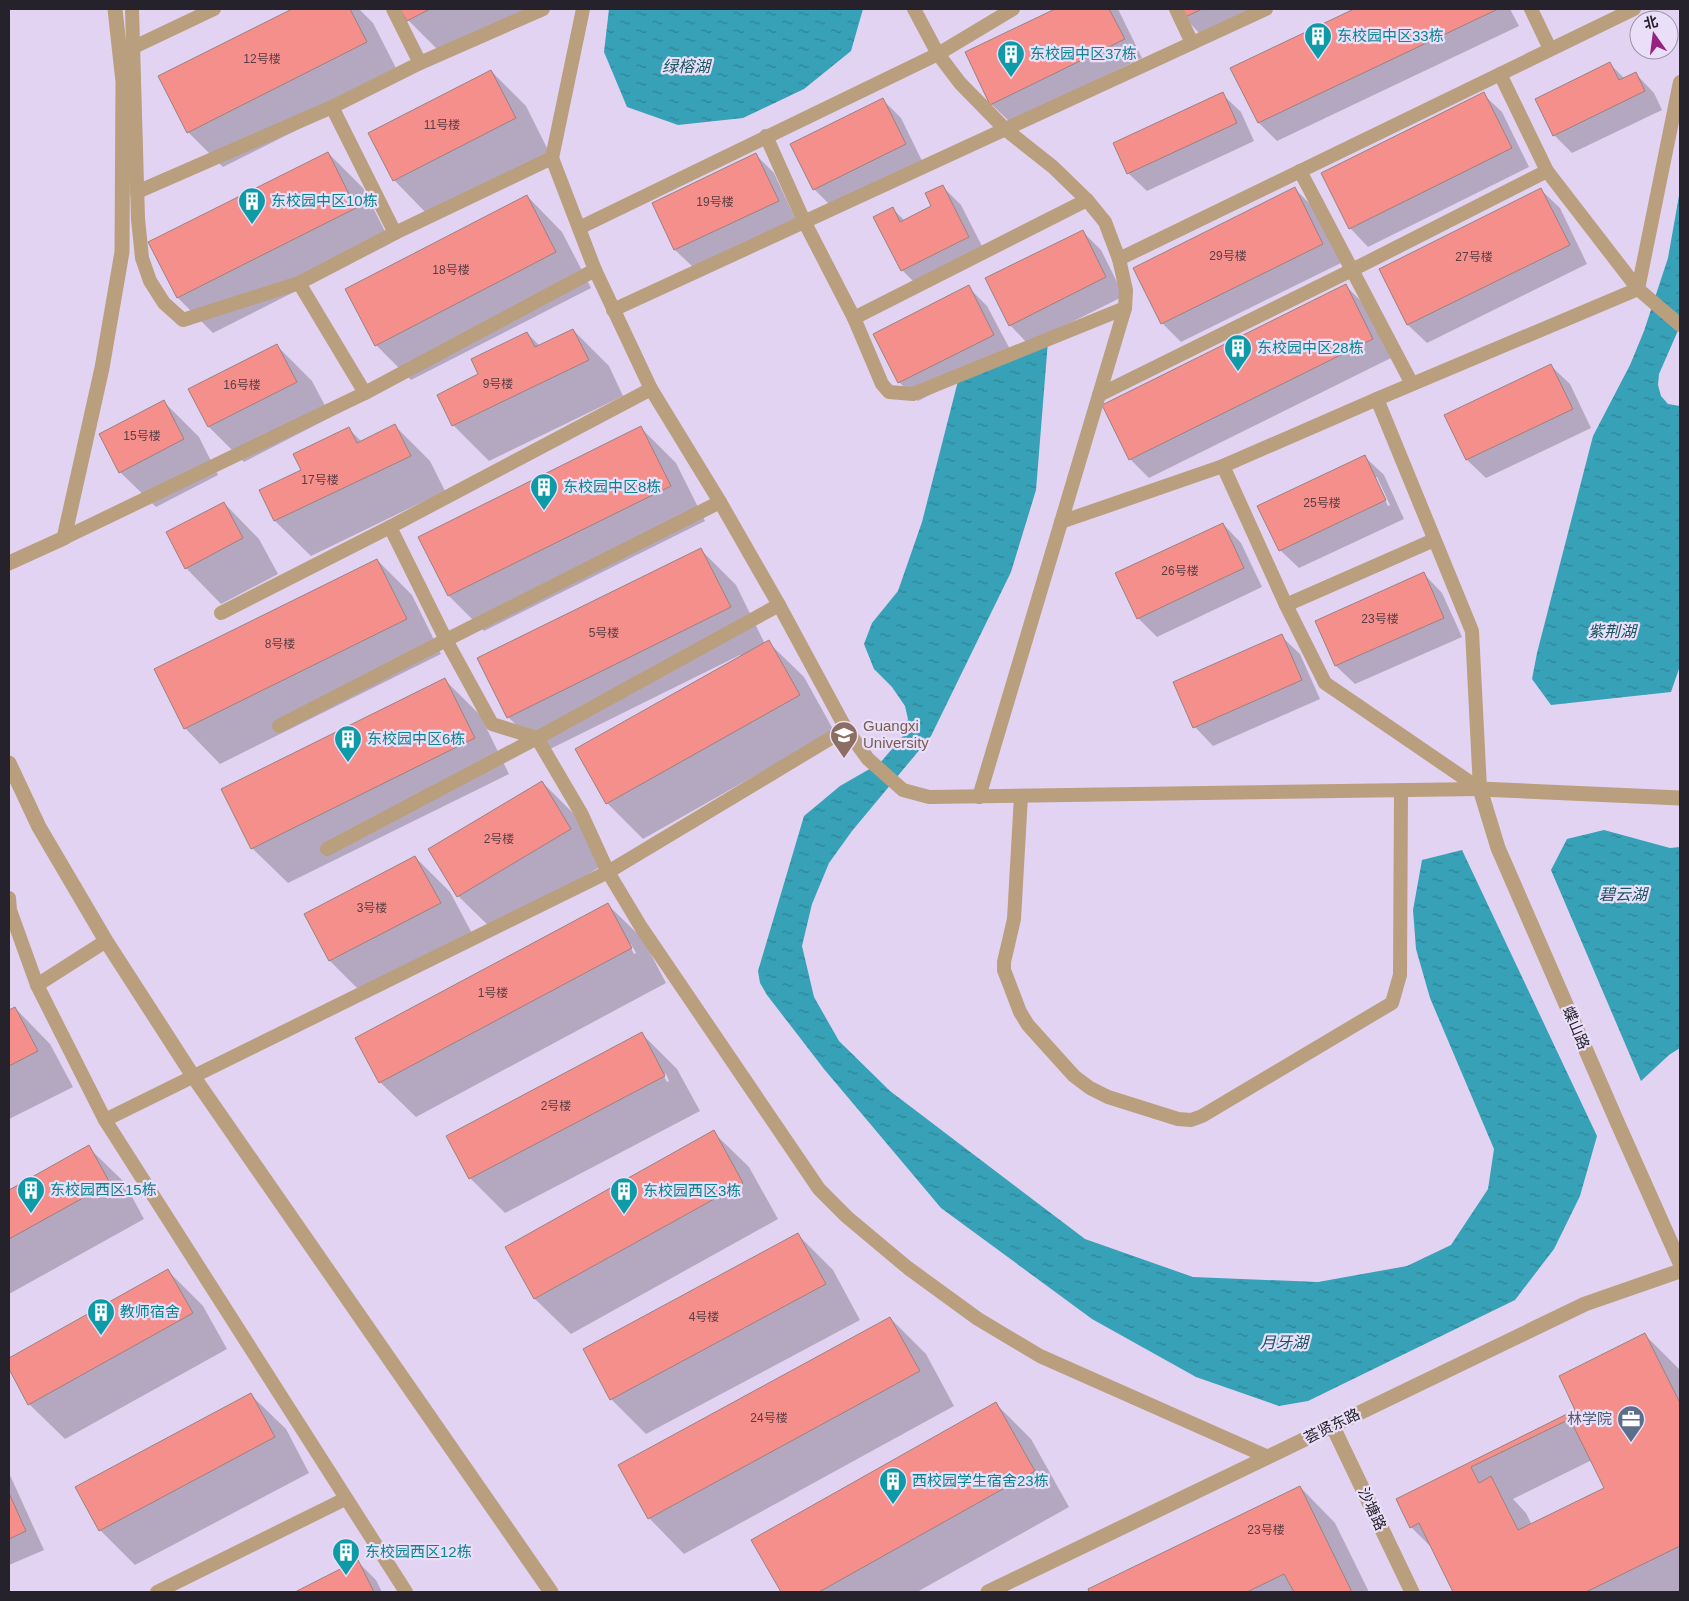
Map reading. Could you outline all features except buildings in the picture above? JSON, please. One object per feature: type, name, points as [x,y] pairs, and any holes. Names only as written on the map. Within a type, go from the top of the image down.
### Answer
[{"type":"street","points":[[9,563],[64,538],[102,368],[122,252],[123,82],[115,9]]},
{"type":"street","points":[[9,763],[39,826],[106,941],[193,1076],[551,1592]]},
{"type":"street","points":[[1480,789],[1680,798]]},
{"type":"street","name":"蝶山路","points":[[1480,789],[1498,848],[1680,1263]]},
{"type":"street","name":"荟贤东路","points":[[988,1592],[1585,1304],[1680,1271]]},
{"type":"street","name":"沙塘路","points":[[1332,1425],[1412,1592]]},
{"type":"lane","points":[[132,9],[137,192],[142,258],[150,281],[164,302],[183,320],[299,283],[395,233],[552,158]]},
{"type":"lane","points":[[134,47],[214,9]]},
{"type":"lane","points":[[393,9],[420,63]]},
{"type":"lane","points":[[137,192],[332,107],[420,63],[543,9]]},
{"type":"lane","points":[[583,9],[552,158],[595,270],[651,389],[720,502],[846,729],[868,759],[902,790],[929,797],[979,797],[1480,789]]},
{"type":"lane","points":[[914,9],[938,54],[960,83],[1005,129],[1054,167],[1087,200],[1105,222],[1119,259],[1126,290],[1125,308],[979,797]]},
{"type":"lane","points":[[579,228],[938,54],[1013,9]]},
{"type":"lane","points":[[1176,9],[1192,43]]},
{"type":"lane","points":[[614,310],[1266,9]]},
{"type":"lane","points":[[1531,9],[1550,49]]},
{"type":"lane","points":[[1119,259],[1634,9]]},
{"type":"lane","points":[[1500,74],[1547,171],[1638,289],[1680,325]]},
{"type":"lane","points":[[1638,289],[1680,82]]},
{"type":"lane","points":[[332,107],[395,233]]},
{"type":"lane","points":[[766,136],[804,221],[854,318],[882,384],[889,392],[913,394],[1125,308]]},
{"type":"lane","points":[[1300,171],[1412,384]]},
{"type":"lane","points":[[1099,395],[1547,171]]},
{"type":"lane","points":[[854,318],[1087,200]]},
{"type":"lane","points":[[64,538],[365,393],[595,270]]},
{"type":"lane","points":[[299,283],[365,393]]},
{"type":"lane","points":[[1061,522],[1223,466],[1638,289]]},
{"type":"lane","points":[[220,613],[390,527],[651,389]]},
{"type":"lane","points":[[1377,399],[1472,631],[1480,789]]},
{"type":"lane","points":[[1223,466],[1286,605],[1325,683],[1480,789]]},
{"type":"lane","points":[[279,726],[720,502]]},
{"type":"lane","points":[[390,527],[446,640],[492,724],[537,738],[581,813],[608,872],[641,926],[819,1189],[847,1217],[908,1268],[978,1318],[1040,1356],[1268,1457]]},
{"type":"lane","points":[[1286,605],[1434,540]]},
{"type":"lane","points":[[327,849],[537,738],[778,604]]},
{"type":"lane","points":[[104,1120],[608,872],[846,729]]},
{"type":"lane","points":[[1021,796],[1014,920],[1004,962],[1006,977],[1020,1012],[1034,1034],[1074,1076],[1090,1088],[1108,1097],[1178,1119],[1191,1120],[1202,1116],[1392,1003],[1400,975],[1401,790]]},
{"type":"lane","points":[[9,898],[10,910],[38,985],[104,1120],[406,1592]]},
{"type":"lane","points":[[38,985],[106,941]]},
{"type":"lane","points":[[157,1592],[345,1499]]},
{"type":"shaded area","name":"Guangxi University","points":[[9,9],[1680,9],[1680,1592],[9,1592]]},
{"type":"water","name":"绿榕湖","points":[[609,9],[863,9],[851,51],[804,89],[743,118],[678,125],[627,107],[604,52]]},
{"type":"water","name":"紫荆湖","points":[[1680,190],[1680,326],[1659,374],[1658,385],[1661,396],[1668,404],[1680,406],[1680,666],[1671,692],[1551,705],[1532,679],[1537,653],[1593,436],[1630,365],[1644,331],[1668,258]]},
{"type":"water","name":"月牙湖","points":[[1048,341],[1036,490],[1011,572],[931,736],[852,831],[829,863],[812,904],[802,946],[814,997],[839,1041],[890,1091],[1085,1239],[1193,1277],[1318,1282],[1407,1266],[1451,1245],[1488,1189],[1494,1149],[1430,998],[1416,949],[1413,910],[1422,860],[1462,850],[1597,1136],[1580,1196],[1554,1249],[1515,1300],[1308,1401],[1279,1406],[1196,1377],[1092,1319],[941,1208],[824,1069],[767,995],[760,983],[758,971],[804,816],[840,786],[880,763],[903,736],[908,719],[905,706],[892,687],[874,669],[864,644],[872,623],[898,591],[922,522],[959,377]]},
{"type":"water","name":"碧云湖","points":[[1604,830],[1670,848],[1680,847],[1680,1048],[1669,1055],[1641,1081],[1551,870],[1567,839]]},
{"type":"place","name":"东校园中区33栋","points":[[1318,60]]},
{"type":"place","name":"东校园中区37栋","points":[[1011,78]]},
{"type":"place","name":"东校园中区10栋","points":[[252,225]]},
{"type":"place","name":"东校园中区28栋","points":[[1238,372]]},
{"type":"place","name":"东校园中区8栋","points":[[544,511]]},
{"type":"place","name":"Guangxi University","points":[[844,759]]},
{"type":"place","name":"东校园中区6栋","points":[[348,763]]},
{"type":"place","name":"东校园西区15栋","points":[[31,1214]]},
{"type":"place","name":"东校园西区3栋","points":[[624,1215]]},
{"type":"place","name":"教师宿舍","points":[[101,1336]]},
{"type":"place","name":"林学院","points":[[1631,1443]]},
{"type":"place","name":"西校园学生宿舍23栋","points":[[893,1505]]},
{"type":"place","name":"东校园西区12栋","points":[[346,1576]]}]
